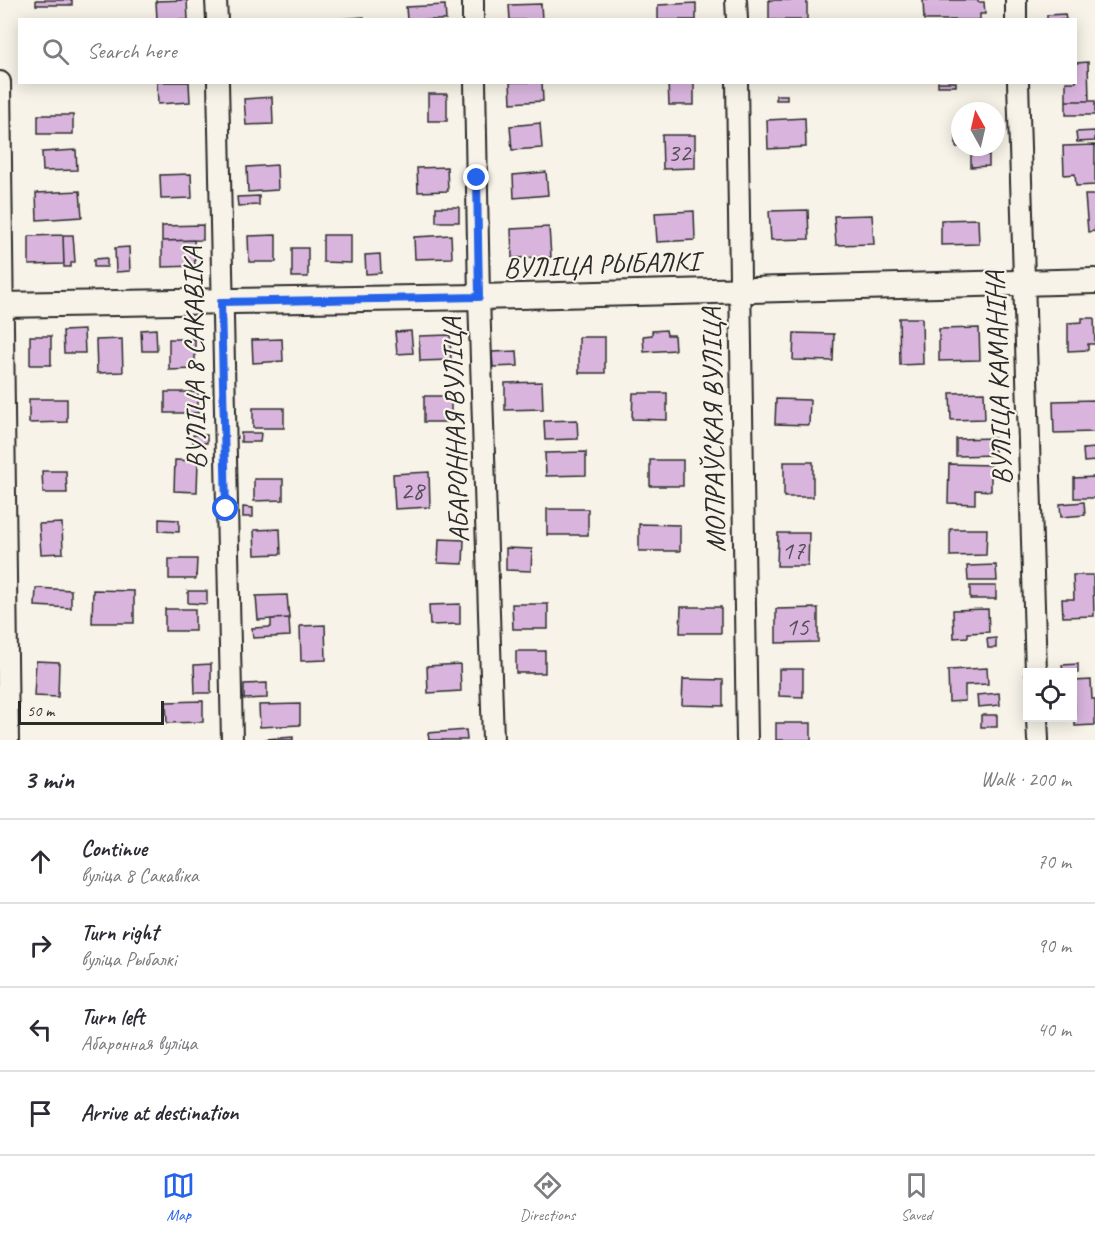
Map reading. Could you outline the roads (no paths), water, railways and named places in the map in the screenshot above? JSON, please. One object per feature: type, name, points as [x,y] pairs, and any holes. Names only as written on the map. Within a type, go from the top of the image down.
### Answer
[{"type":"street","points":[[217,18],[216,0],[224,0]]},
{"type":"street","points":[[473,0],[474,18]]},
{"type":"street","points":[[736,0],[737,18]]},
{"type":"street","points":[[1016,0],[1016,18]]},
{"type":"street","points":[[0,82],[8,740]]},
{"type":"street","name":"ВУЛІЦА 8 САКАВІКА","points":[[218,84],[232,740]]},
{"type":"street","name":"АБАРОННАЯ ВУЛІЦА","points":[[475,84],[479,297],[493,740]]},
{"type":"street","name":"МОПРАЎСКАЯ ВУЛІЦА","points":[[737,84],[747,740]]},
{"type":"street","name":"ВУЛІЦА КАМАНІНА","points":[[1018,84],[1036,668]]},
{"type":"street","name":"ВУЛІЦА РЫБАЛКІ","points":[[1,305],[479,297],[1095,281]]},
{"type":"street","points":[[1037,722],[1038,740]]}]
